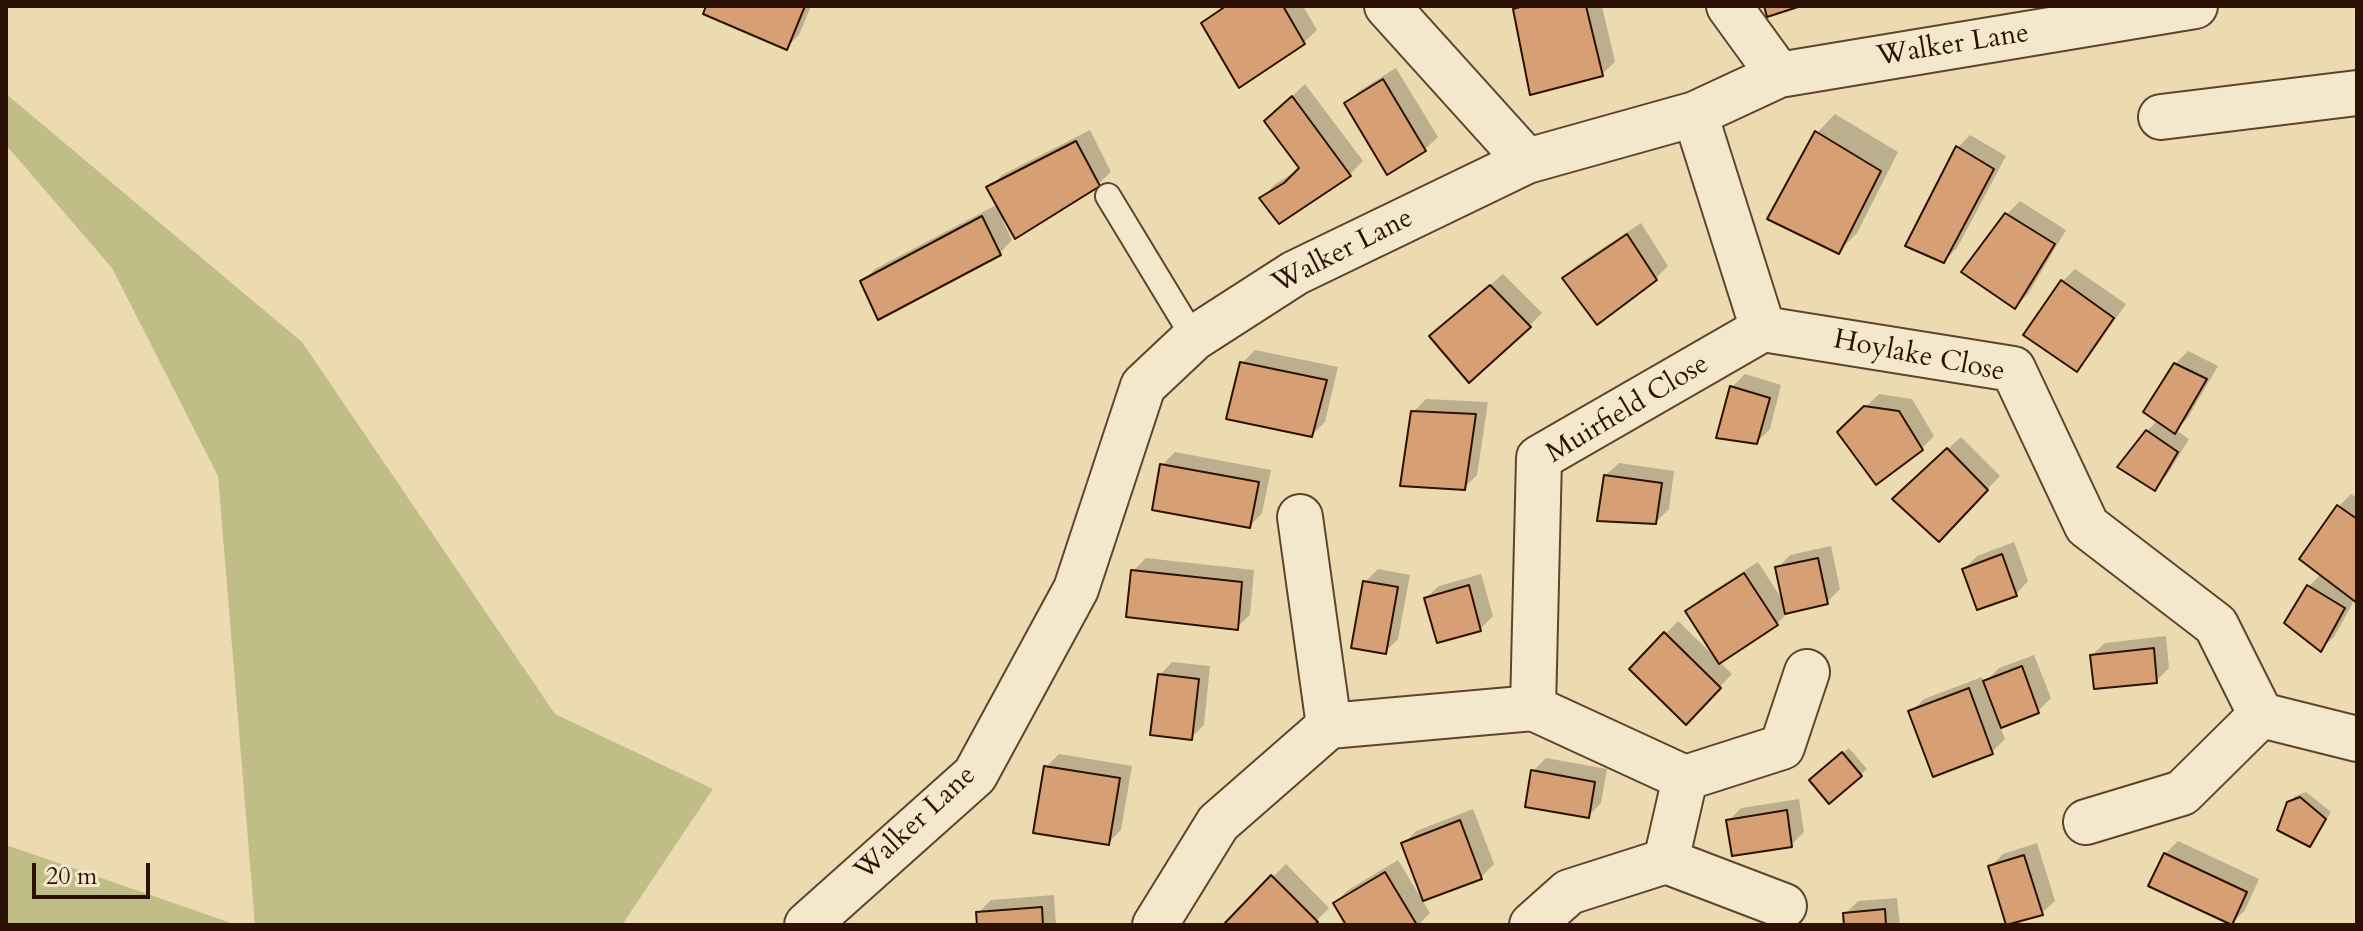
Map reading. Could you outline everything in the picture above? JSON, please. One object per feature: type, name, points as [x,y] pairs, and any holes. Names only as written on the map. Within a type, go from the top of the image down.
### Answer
[{"type":"street","points":[[1387,6],[1527,161]]},
{"type":"street","points":[[1729,6],[1779,75]]},
{"type":"street","name":"Walker Lane","points":[[807,925],[975,775],[1076,589],[1143,386],[1194,338],[1295,273],[1527,161],[1695,114],[1779,75],[2195,6]]},
{"type":"street","points":[[2161,117],[2357,93]]},
{"type":"street","points":[[1695,114],[1763,329]]},
{"type":"street","name":"Muirfield Close","points":[[1533,708],[1539,458],[1763,329]]},
{"type":"street","name":"Hoylake Close","points":[[1763,329],[2013,369],[2087,526],[2216,625],[2261,715]]},
{"type":"street","points":[[1300,517],[1329,726]]},
{"type":"street","points":[[1155,925],[1218,823],[1329,726],[1533,708],[1685,778],[1782,747],[1807,672]]},
{"type":"street","points":[[2086,822],[2182,793],[2261,715],[2357,739]]},
{"type":"street","points":[[1666,861],[1685,778]]},
{"type":"street","points":[[1532,925],[1569,892],[1666,861],[1784,906]]},
{"type":"lane","points":[[1108,196],[1194,338]]},
{"type":"shaded area","points":[[6,94],[302,342],[555,714],[713,789],[622,925],[255,925],[218,476],[112,268],[6,145]]},
{"type":"shaded area","points":[[6,845],[237,925],[6,925]]},
{"type":"building","points":[[706,6],[805,6],[787,50],[703,14]]},
{"type":"building","points":[[1226,6],[1283,6],[1305,44],[1239,88],[1201,23]]},
{"type":"building","points":[[1524,6],[1586,6],[1603,76],[1530,95],[1513,9]]},
{"type":"building","points":[[1764,6],[1801,6],[1767,17]]},
{"type":"building","points":[[1383,79],[1426,151],[1387,175],[1344,103]]},
{"type":"building","points":[[1292,96],[1351,176],[1279,224],[1259,198],[1284,183],[1299,168],[1264,121]]},
{"type":"building","points":[[1815,131],[1881,171],[1839,254],[1767,219]]},
{"type":"building","points":[[1076,141],[1100,186],[1015,239],[986,187]]},
{"type":"building","points":[[1956,146],[1994,169],[1944,263],[1905,246]]},
{"type":"building","points":[[2005,213],[2055,244],[2015,309],[1961,272]]},
{"type":"building","points":[[982,216],[1001,255],[878,320],[860,281]]},
{"type":"building","points":[[1627,234],[1657,280],[1597,325],[1562,278]]},
{"type":"building","points":[[2061,280],[2114,318],[2077,372],[2023,335]]},
{"type":"building","points":[[1490,285],[1531,327],[1469,383],[1429,336]]},
{"type":"building","points":[[1240,362],[1327,380],[1312,437],[1226,419]]},
{"type":"building","points":[[2174,363],[2207,379],[2175,434],[2143,412]]},
{"type":"building","points":[[1730,386],[1770,398],[1757,444],[1716,438]]},
{"type":"building","points":[[1864,406],[1899,411],[1923,450],[1876,485],[1837,432]]},
{"type":"building","points":[[1411,411],[1476,414],[1465,490],[1400,486]]},
{"type":"building","points":[[2146,430],[2178,452],[2155,491],[2117,467]]},
{"type":"building","points":[[1947,448],[1988,490],[1939,542],[1892,499]]},
{"type":"building","points":[[1160,464],[1259,482],[1250,528],[1152,510]]},
{"type":"building","points":[[1604,475],[1662,483],[1656,524],[1597,521]]},
{"type":"building","points":[[2337,505],[2357,519],[2357,603],[2299,559]]},
{"type":"building","points":[[2002,554],[2017,596],[1977,610],[1962,569]]},
{"type":"building","points":[[1818,558],[1828,604],[1785,614],[1775,567]]},
{"type":"building","points":[[1131,570],[1242,582],[1238,630],[1126,617]]},
{"type":"building","points":[[1744,573],[1778,625],[1719,664],[1685,611]]},
{"type":"building","points":[[1363,581],[1398,587],[1386,654],[1351,648]]},
{"type":"building","points":[[1469,585],[1481,631],[1437,643],[1424,598]]},
{"type":"building","points":[[2307,585],[2345,608],[2321,652],[2284,623]]},
{"type":"building","points":[[1664,632],[1721,688],[1686,725],[1629,669]]},
{"type":"building","points":[[2154,648],[2157,683],[2094,689],[2090,655]]},
{"type":"building","points":[[2022,666],[2039,713],[2001,728],[1983,681]]},
{"type":"building","points":[[1158,674],[1199,679],[1192,740],[1150,735]]},
{"type":"building","points":[[1969,688],[1993,754],[1933,777],[1908,711]]},
{"type":"building","points":[[1842,752],[1862,776],[1829,804],[1809,780]]},
{"type":"building","points":[[1044,766],[1120,778],[1109,845],[1033,833]]},
{"type":"building","points":[[1531,770],[1595,782],[1589,818],[1525,807]]},
{"type":"building","points":[[2300,797],[2326,819],[2310,847],[2277,830],[2287,802]]},
{"type":"building","points":[[1787,810],[1792,847],[1732,856],[1726,820]]},
{"type":"building","points":[[1460,820],[1482,879],[1423,901],[1401,843]]},
{"type":"building","points":[[2164,853],[2247,892],[2232,925],[2148,886]]},
{"type":"building","points":[[2024,855],[2043,915],[2006,925],[1988,866]]},
{"type":"building","points":[[1385,872],[1417,925],[1346,925],[1333,903]]},
{"type":"building","points":[[1271,875],[1318,922],[1314,925],[1223,925]]},
{"type":"building","points":[[1042,907],[1043,925],[977,925],[976,912]]},
{"type":"building","points":[[1885,909],[1886,925],[1844,925],[1843,913]]}]
